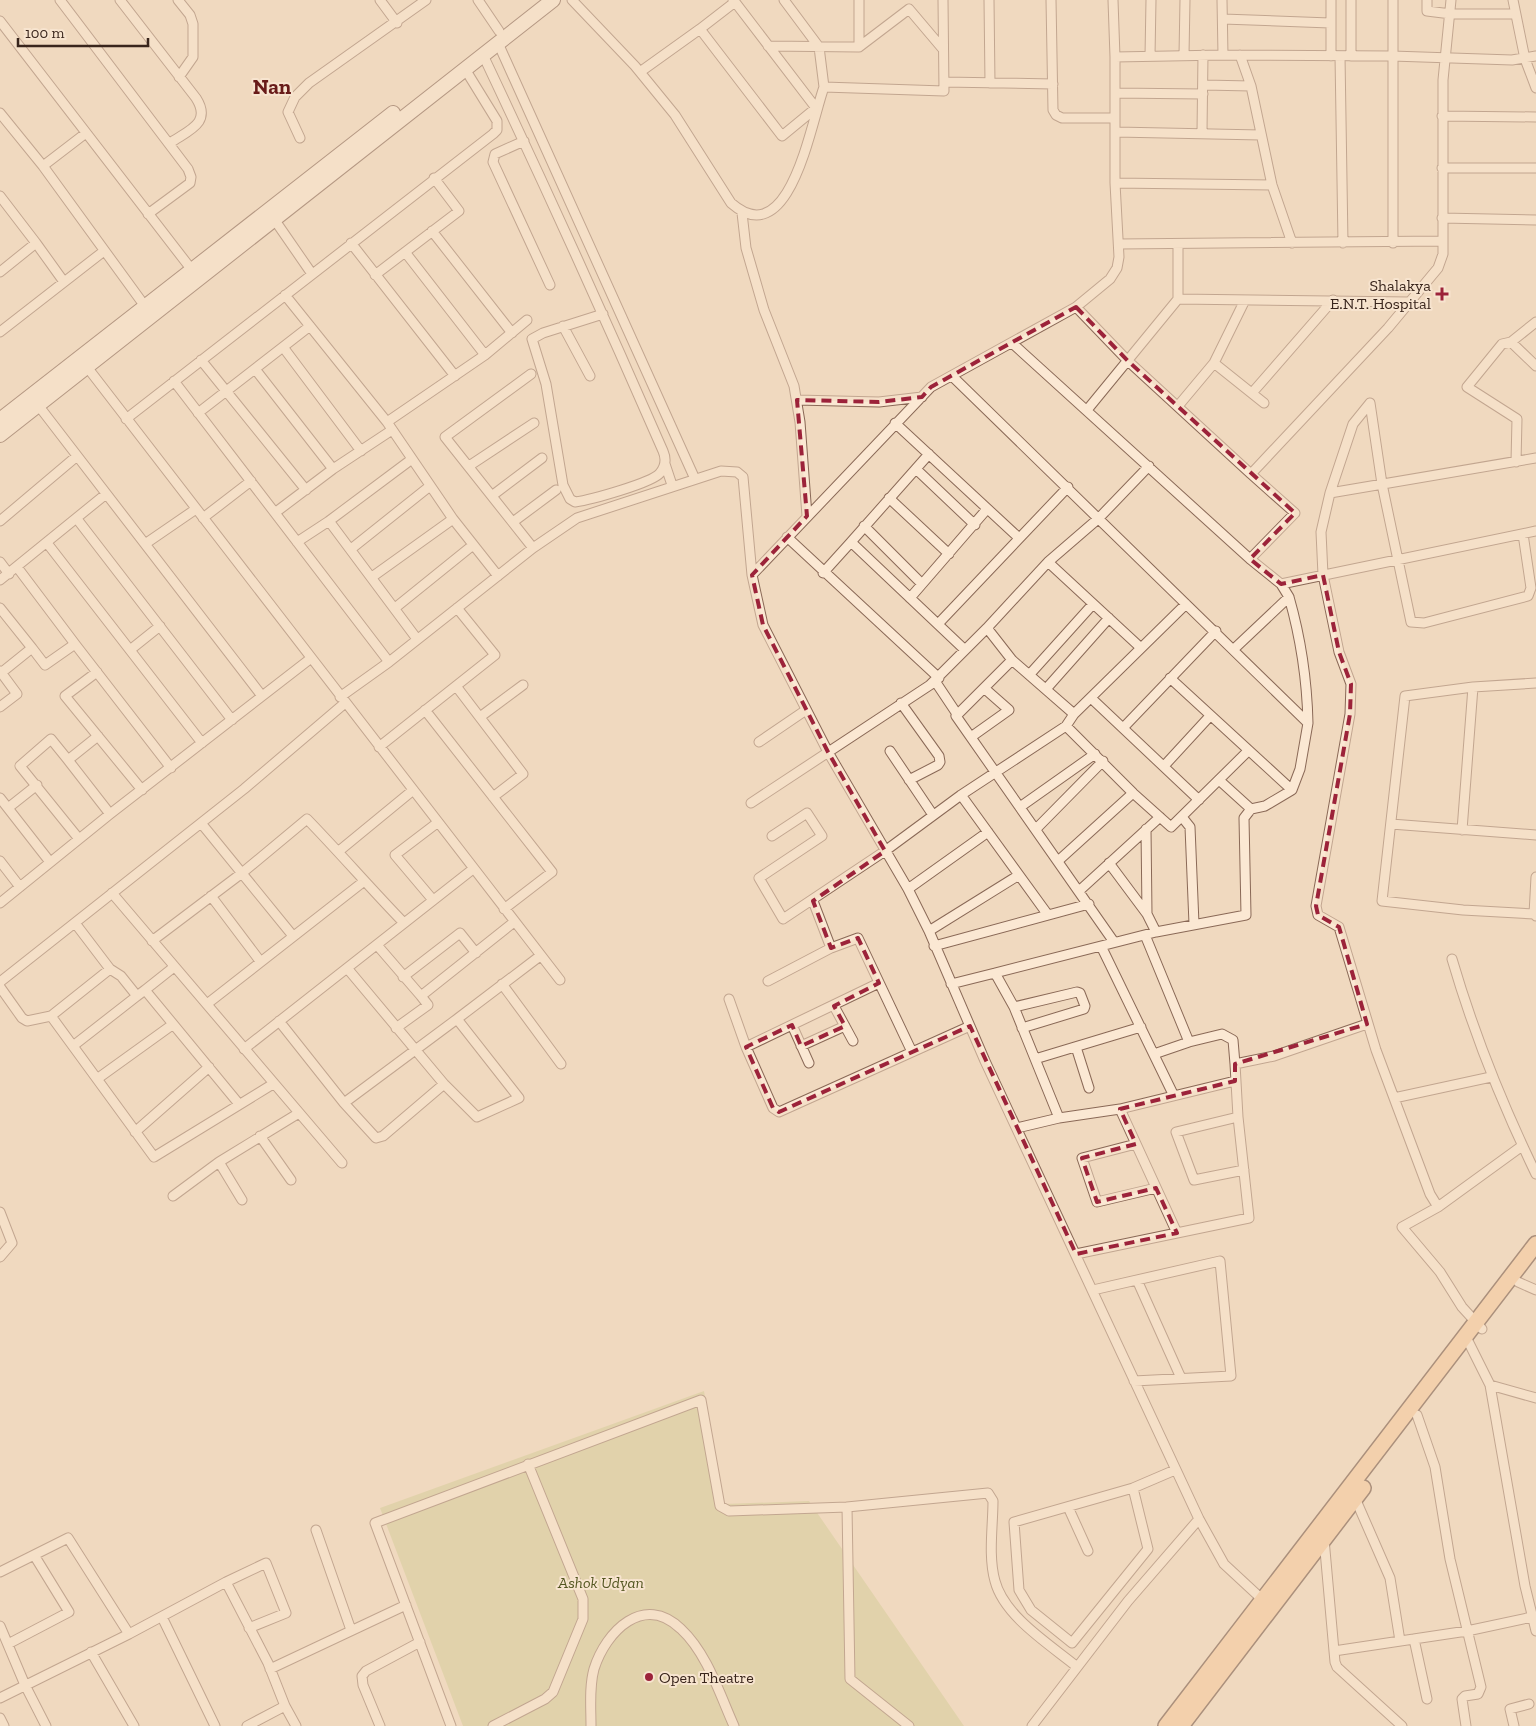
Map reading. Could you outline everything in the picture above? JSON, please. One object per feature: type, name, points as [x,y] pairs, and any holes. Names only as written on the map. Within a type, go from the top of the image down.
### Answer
[{"type":"main road","points":[[1181,1726],[1268,1604],[1479,1326],[1536,1244]]},
{"type":"main road","points":[[1479,1326],[1536,1259]]},
{"type":"main road","points":[[1166,1726],[1324,1539],[1417,1415],[1468,1340]]},
{"type":"street","points":[[60,0],[188,169],[191,177],[190,183],[148,214]]},
{"type":"street","points":[[120,0],[200,105],[202,116],[197,124],[170,144]]},
{"type":"street","points":[[178,0],[190,15],[193,24],[192,57],[179,77]]},
{"type":"street","points":[[380,0],[396,22]]},
{"type":"street","points":[[300,138],[288,112],[295,97],[309,83],[426,0]]},
{"type":"street","points":[[478,0],[499,37],[695,479]]},
{"type":"street","points":[[1,428],[195,274],[548,0]]},
{"type":"street","points":[[572,0],[640,72],[675,115],[730,203],[742,213],[754,217],[763,215],[778,205],[785,196],[808,144],[816,108],[824,87],[820,46],[784,0]]},
{"type":"street","points":[[859,0],[859,47]]},
{"type":"street","points":[[824,87],[944,91],[942,48],[943,0]]},
{"type":"street","points":[[989,0],[990,83]]},
{"type":"street","points":[[1051,0],[1053,110],[1056,115],[1062,118],[1115,118]]},
{"type":"street","points":[[752,575],[931,387],[1076,307],[1110,279],[1117,268],[1119,244],[1115,183],[1116,132],[1113,0]]},
{"type":"street","points":[[1150,56],[1151,0]]},
{"type":"street","points":[[1184,55],[1185,0]]},
{"type":"street","points":[[1222,0],[1223,55]]},
{"type":"street","points":[[1331,0],[1330,23],[1336,56],[1343,243]]},
{"type":"street","points":[[1351,0],[1351,56]]},
{"type":"street","points":[[1393,0],[1393,243]]},
{"type":"street","points":[[1427,0],[1427,11],[1451,14],[1515,14]]},
{"type":"street","points":[[1251,474],[1388,328],[1442,262],[1443,80],[1452,0]]},
{"type":"street","points":[[1513,0],[1525,59],[1536,88]]},
{"type":"street","points":[[640,72],[700,29],[734,1],[816,108]]},
{"type":"street","points":[[768,46],[859,47],[908,4],[942,48]]},
{"type":"street","points":[[1223,19],[1330,23]]},
{"type":"street","points":[[0,21],[195,274]]},
{"type":"street","points":[[700,29],[782,136],[816,108]]},
{"type":"street","points":[[195,274],[274,219],[483,55],[499,37]]},
{"type":"street","points":[[483,55],[603,314],[663,451],[672,486]]},
{"type":"street","points":[[1202,132],[1203,55]]},
{"type":"street","points":[[1115,57],[1240,55],[1525,59],[1536,56]]},
{"type":"street","points":[[1240,55],[1250,86],[1272,184],[1292,244]]},
{"type":"street","points":[[126,419],[497,130],[498,125],[493,114],[465,69]]},
{"type":"street","points":[[944,82],[1053,84]]},
{"type":"street","points":[[1115,93],[1203,90],[1250,86]]},
{"type":"street","points":[[0,113],[43,166],[149,311]]},
{"type":"street","points":[[1442,116],[1536,117]]},
{"type":"street","points":[[1116,132],[1202,132],[1261,135]]},
{"type":"street","points":[[43,166],[86,133]]},
{"type":"street","points":[[524,141],[496,154],[493,162],[550,285]]},
{"type":"street","points":[[1442,168],[1536,168]]},
{"type":"street","points":[[375,275],[458,211],[434,178]]},
{"type":"street","points":[[1115,183],[1272,184]]},
{"type":"street","points":[[0,196],[64,282]]},
{"type":"street","points":[[742,213],[746,248],[764,310],[787,364],[797,400],[807,516]]},
{"type":"street","points":[[1442,218],[1536,220]]},
{"type":"street","points":[[274,219],[312,274]]},
{"type":"street","points":[[432,231],[512,333]]},
{"type":"street","points":[[1119,244],[1292,244],[1443,241]]},
{"type":"street","points":[[351,243],[455,376]]},
{"type":"street","points":[[2,266],[36,244]]},
{"type":"street","points":[[1087,410],[1178,299],[1178,244]]},
{"type":"street","points":[[0,332],[104,251]]},
{"type":"street","points":[[405,252],[485,355]]},
{"type":"street","points":[[285,295],[390,426],[453,519],[498,576]]},
{"type":"street","points":[[1178,299],[1408,302]]},
{"type":"street","points":[[1178,406],[1214,363],[1245,300]]},
{"type":"street","points":[[1252,393],[1333,300]]},
{"type":"street","points":[[1076,307],[1128,360],[1295,513],[1250,559]]},
{"type":"street","points":[[1,428],[38,406],[87,367],[149,311]]},
{"type":"street","points":[[603,314],[535,336],[532,344],[544,375],[563,485],[570,499],[576,502],[648,481],[660,473],[665,464]]},
{"type":"street","points":[[276,512],[333,469],[361,451],[390,426],[485,355],[527,320]]},
{"type":"street","points":[[1516,462],[1517,419],[1467,387],[1502,344],[1511,342],[1536,322]]},
{"type":"street","points":[[198,413],[310,326]]},
{"type":"street","points":[[562,326],[590,376]]},
{"type":"street","points":[[951,984],[1156,932],[1246,915],[1244,818],[1251,809],[1265,806],[1292,790],[1300,769],[1308,723],[1304,661],[1289,597],[1281,584],[1250,559],[1012,342]]},
{"type":"street","points":[[1511,342],[1536,366]]},
{"type":"street","points":[[283,347],[361,451]]},
{"type":"street","points":[[202,360],[228,390],[306,490]]},
{"type":"street","points":[[1214,363],[1264,404]]},
{"type":"street","points":[[87,367],[378,747],[560,980]]},
{"type":"street","points":[[255,369],[333,469]]},
{"type":"street","points":[[532,374],[445,437],[493,495],[533,548]]},
{"type":"street","points":[[952,376],[1216,631],[1308,723]]},
{"type":"street","points":[[174,382],[276,512],[389,662]]},
{"type":"street","points":[[797,400],[879,402],[922,397]]},
{"type":"street","points":[[1438,1207],[1430,1194],[1368,1024],[1340,927],[1318,915],[1316,906],[1350,714],[1351,684],[1339,652],[1321,575],[1321,532],[1330,493],[1353,424],[1370,403],[1382,484],[1412,622],[1424,623],[1528,596],[1530,588],[1523,534]]},
{"type":"street","points":[[38,406],[262,696]]},
{"type":"street","points":[[469,466],[534,423]]},
{"type":"street","points":[[895,423],[1019,538]]},
{"type":"street","points":[[823,573],[930,454]]},
{"type":"street","points":[[0,521],[77,456]]},
{"type":"street","points":[[493,495],[542,458]]},
{"type":"street","points":[[1330,493],[1536,458]]},
{"type":"street","points":[[297,542],[412,459]]},
{"type":"street","points":[[751,803],[937,679],[1048,562],[1099,518],[1149,466]]},
{"type":"street","points":[[916,468],[975,525]]},
{"type":"street","points":[[0,982],[200,823],[342,700],[533,548],[577,518],[695,479],[729,470],[737,472],[742,477],[752,575],[763,625],[828,752],[908,889],[929,932],[970,1026],[1199,1519],[1224,1564],[1268,1604]]},
{"type":"street","points":[[203,518],[251,482]]},
{"type":"street","points":[[351,549],[430,486]]},
{"type":"street","points":[[938,624],[1068,487]]},
{"type":"street","points":[[514,522],[556,490]]},
{"type":"street","points":[[0,580],[106,494]]},
{"type":"street","points":[[889,498],[949,554]]},
{"type":"street","points":[[145,544],[196,509]]},
{"type":"street","points":[[910,598],[987,509]]},
{"type":"street","points":[[77,518],[232,720]]},
{"type":"street","points":[[372,577],[453,519]]},
{"type":"street","points":[[329,520],[418,640]]},
{"type":"street","points":[[864,526],[922,584]]},
{"type":"street","points":[[1281,584],[1536,532]]},
{"type":"street","points":[[787,537],[937,679],[957,714],[957,718],[994,773],[1036,829],[1114,942]]},
{"type":"street","points":[[851,542],[964,650]]},
{"type":"street","points":[[47,543],[202,743]]},
{"type":"street","points":[[396,608],[473,545]]},
{"type":"street","points":[[0,562],[9,574]]},
{"type":"street","points":[[1048,562],[1141,648]]},
{"type":"street","points":[[17,567],[171,768]]},
{"type":"street","points":[[1234,649],[1289,597]]},
{"type":"street","points":[[1030,674],[1093,604]]},
{"type":"street","points":[[772,836],[807,813],[822,836],[759,878],[783,919],[813,901],[885,851],[961,795],[1066,726],[1074,714],[1186,604]]},
{"type":"street","points":[[0,608],[45,665],[75,644]]},
{"type":"street","points":[[378,747],[495,655],[457,608]]},
{"type":"street","points":[[1046,689],[1109,618]]},
{"type":"street","points":[[130,650],[160,626]]},
{"type":"street","points":[[987,628],[1012,660],[1074,714]]},
{"type":"street","points":[[1124,728],[1216,631]]},
{"type":"street","points":[[0,707],[17,694],[1,672],[32,648]]},
{"type":"street","points":[[0,903],[110,814],[310,658]]},
{"type":"street","points":[[957,714],[1012,660]]},
{"type":"street","points":[[97,672],[65,696],[142,790]]},
{"type":"street","points":[[1170,678],[1292,790]]},
{"type":"street","points":[[1536,683],[1473,687],[1405,696],[1382,901],[1463,910],[1535,915],[1536,877]]},
{"type":"street","points":[[480,717],[523,685]]},
{"type":"street","points":[[456,686],[523,774],[493,798]]},
{"type":"street","points":[[1462,830],[1473,687]]},
{"type":"street","points":[[971,737],[1009,710],[984,688]]},
{"type":"street","points":[[1091,698],[1199,800]]},
{"type":"street","points":[[901,703],[939,756],[940,762],[938,765],[909,780]]},
{"type":"street","points":[[425,710],[552,872],[504,909]]},
{"type":"street","points":[[759,742],[806,710]]},
{"type":"street","points":[[1164,766],[1210,716]]},
{"type":"street","points":[[1066,726],[1171,828],[1248,751]]},
{"type":"street","points":[[68,760],[98,736]]},
{"type":"street","points":[[80,839],[20,766],[51,739],[110,814]]},
{"type":"street","points":[[890,752],[932,815]]},
{"type":"street","points":[[1020,807],[1095,754]]},
{"type":"street","points":[[1036,829],[1103,761]]},
{"type":"street","points":[[1219,780],[1251,809]]},
{"type":"street","points":[[8,808],[37,785]]},
{"type":"street","points":[[339,851],[412,790]]},
{"type":"street","points":[[1058,861],[1133,793]]},
{"type":"street","points":[[961,795],[1048,915]]},
{"type":"street","points":[[0,798],[50,862]]},
{"type":"street","points":[[1079,890],[1160,816]]},
{"type":"street","points":[[1182,817],[1190,827],[1194,924]]},
{"type":"street","points":[[152,941],[242,873],[307,819],[339,851],[363,882],[404,923]]},
{"type":"street","points":[[200,823],[293,936]]},
{"type":"street","points":[[433,900],[395,856],[437,823]]},
{"type":"street","points":[[1391,824],[1536,835]]},
{"type":"street","points":[[1146,830],[1147,914]]},
{"type":"street","points":[[908,889],[988,832]]},
{"type":"street","points":[[0,861],[20,887]]},
{"type":"street","points":[[1109,863],[1147,914],[1156,932]]},
{"type":"street","points":[[244,1048],[473,869]]},
{"type":"street","points":[[929,932],[1019,875]]},
{"type":"street","points":[[207,1004],[363,882]]},
{"type":"street","points":[[112,893],[342,1163]]},
{"type":"street","points":[[211,896],[260,962]]},
{"type":"street","points":[[813,901],[831,948]]},
{"type":"street","points":[[934,946],[1089,904]]},
{"type":"street","points":[[422,996],[514,922]]},
{"type":"street","points":[[74,923],[110,968],[141,993],[172,1024],[239,1104]]},
{"type":"street","points":[[403,977],[460,933],[476,953]]},
{"type":"street","points":[[1145,935],[1189,1042]]},
{"type":"street","points":[[768,981],[831,948],[858,938],[912,1052]]},
{"type":"street","points":[[377,944],[428,1005],[396,1028]]},
{"type":"street","points":[[1101,946],[1174,1094]]},
{"type":"street","points":[[344,1103],[540,956]]},
{"type":"street","points":[[1452,959],[1466,1010],[1491,1077],[1536,1174]]},
{"type":"street","points":[[73,1046],[174,967]]},
{"type":"street","points":[[0,987],[22,1018],[27,1021],[52,1016],[110,968]]},
{"type":"street","points":[[347,968],[415,1051],[477,1118],[519,1098],[457,1019]]},
{"type":"street","points":[[995,973],[1014,1008],[1059,1118]]},
{"type":"street","points":[[746,1047],[878,983]]},
{"type":"street","points":[[502,984],[561,1064]]},
{"type":"street","points":[[1014,1008],[1077,992],[1080,993],[1085,1006],[1084,1010],[1022,1028]]},
{"type":"street","points":[[729,999],[746,1047],[773,1108],[779,1112],[970,1026]]},
{"type":"street","points":[[834,1006],[853,1041]]},
{"type":"street","points":[[52,1016],[154,1157],[273,1084]]},
{"type":"street","points":[[279,1020],[344,1103],[376,1138],[383,1136],[444,1084]]},
{"type":"street","points":[[97,1079],[172,1024]]},
{"type":"street","points":[[1235,1064],[1266,1058],[1368,1024]]},
{"type":"street","points":[[792,1025],[809,1063]]},
{"type":"street","points":[[801,1046],[845,1026]]},
{"type":"street","points":[[1035,1060],[1141,1027]]},
{"type":"street","points":[[1076,1254],[1249,1218],[1238,1118],[1233,1040],[1222,1034],[1189,1042],[1154,1054]]},
{"type":"street","points":[[1076,1047],[1089,1088]]},
{"type":"street","points":[[135,1132],[209,1068]]},
{"type":"street","points":[[1394,1098],[1491,1077]]},
{"type":"street","points":[[1017,1128],[1059,1118],[1120,1109],[1174,1094],[1236,1081]]},
{"type":"street","points":[[1120,1109],[1177,1233]]},
{"type":"street","points":[[173,1196],[219,1162],[299,1113]]},
{"type":"street","points":[[1238,1118],[1176,1132],[1194,1180],[1244,1170]]},
{"type":"street","points":[[260,1136],[291,1180]]},
{"type":"street","points":[[1136,1144],[1082,1158],[1096,1202],[1156,1188]]},
{"type":"street","points":[[1479,1326],[1462,1307],[1440,1272],[1402,1227],[1438,1207],[1522,1146]]},
{"type":"street","points":[[219,1162],[242,1200]]},
{"type":"street","points":[[0,1212],[12,1243],[0,1257]]},
{"type":"street","points":[[1093,1290],[1220,1260],[1231,1376],[1134,1381]]},
{"type":"street","points":[[1137,1280],[1181,1378]]},
{"type":"street","points":[[1518,1282],[1536,1290]]},
{"type":"street","points":[[1468,1340],[1490,1385],[1533,1605],[1532,1617],[1536,1631]]},
{"type":"street","points":[[1490,1385],[1536,1398]]},
{"type":"street","points":[[451,1726],[375,1523],[701,1400],[720,1506],[730,1511],[847,1507],[988,1493],[993,1500],[992,1566],[1000,1596],[1012,1612],[1076,1666]]},
{"type":"street","points":[[1417,1415],[1435,1467],[1450,1560],[1481,1687],[1478,1694],[1465,1696],[1462,1699],[1466,1726]]},
{"type":"street","points":[[493,1726],[545,1699],[553,1692],[583,1619],[583,1599],[528,1464]]},
{"type":"street","points":[[1133,1488],[1148,1548],[1072,1643],[1031,1610],[1019,1590],[1014,1522],[1133,1488],[1175,1470]]},
{"type":"street","points":[[1355,1498],[1390,1578],[1400,1641]]},
{"type":"street","points":[[847,1507],[850,1678],[909,1726]]},
{"type":"street","points":[[1068,1507],[1088,1551]]},
{"type":"street","points":[[1032,1726],[1076,1666],[1128,1601],[1199,1519]]},
{"type":"street","points":[[316,1530],[351,1630]]},
{"type":"street","points":[[0,1572],[68,1538],[128,1634]]},
{"type":"street","points":[[1324,1539],[1337,1667],[1402,1726]]},
{"type":"street","points":[[8,1644],[69,1612],[34,1555]]},
{"type":"street","points":[[0,1698],[266,1563],[286,1613],[249,1628]]},
{"type":"street","points":[[226,1582],[296,1726]]},
{"type":"street","points":[[270,1670],[406,1605]]},
{"type":"street","points":[[591,1726],[591,1694],[594,1670],[602,1648],[617,1628],[630,1619],[653,1615],[672,1622],[682,1630],[707,1664],[734,1726]]},
{"type":"street","points":[[162,1617],[215,1726]]},
{"type":"street","points":[[1334,1650],[1466,1631],[1532,1617]]},
{"type":"street","points":[[0,1626],[25,1685],[46,1726]]},
{"type":"street","points":[[1414,1639],[1427,1699]]},
{"type":"street","points":[[380,1726],[362,1676],[366,1671],[420,1642]]},
{"type":"street","points":[[91,1652],[134,1726]]},
{"type":"street","points":[[1514,1726],[1510,1709],[1529,1704]]},
{"type":"street","points":[[246,1726],[285,1706]]},
{"type":"street","points":[[0,1718],[4,1726]]},
{"type":"highlighted area","points":[[1076,307],[1128,361],[1295,513],[1250,559],[1281,584],[1323,575],[1339,652],[1351,684],[1350,714],[1316,906],[1318,915],[1339,927],[1367,1024],[1235,1064],[1235,1081],[1120,1109],[1136,1144],[1082,1158],[1097,1202],[1156,1188],[1177,1233],[1076,1254],[970,1026],[779,1112],[773,1108],[746,1047],[792,1025],[801,1046],[845,1026],[834,1006],[879,983],[858,938],[831,948],[813,901],[885,851],[828,752],[763,625],[752,575],[807,516],[797,400],[879,402],[922,397],[931,387]]},
{"type":"green space","name":"Ashok Udyan","points":[[704,1391],[724,1504],[809,1501],[964,1726],[463,1726],[380,1508]]},
{"type":"place","name":"Shalakya E.N.T. Hospital","points":[[1442,294]]},
{"type":"place","name":"Open Theatre","points":[[649,1677]]},
{"type":"district","name":"Nan","points":[[272,87]]}]
